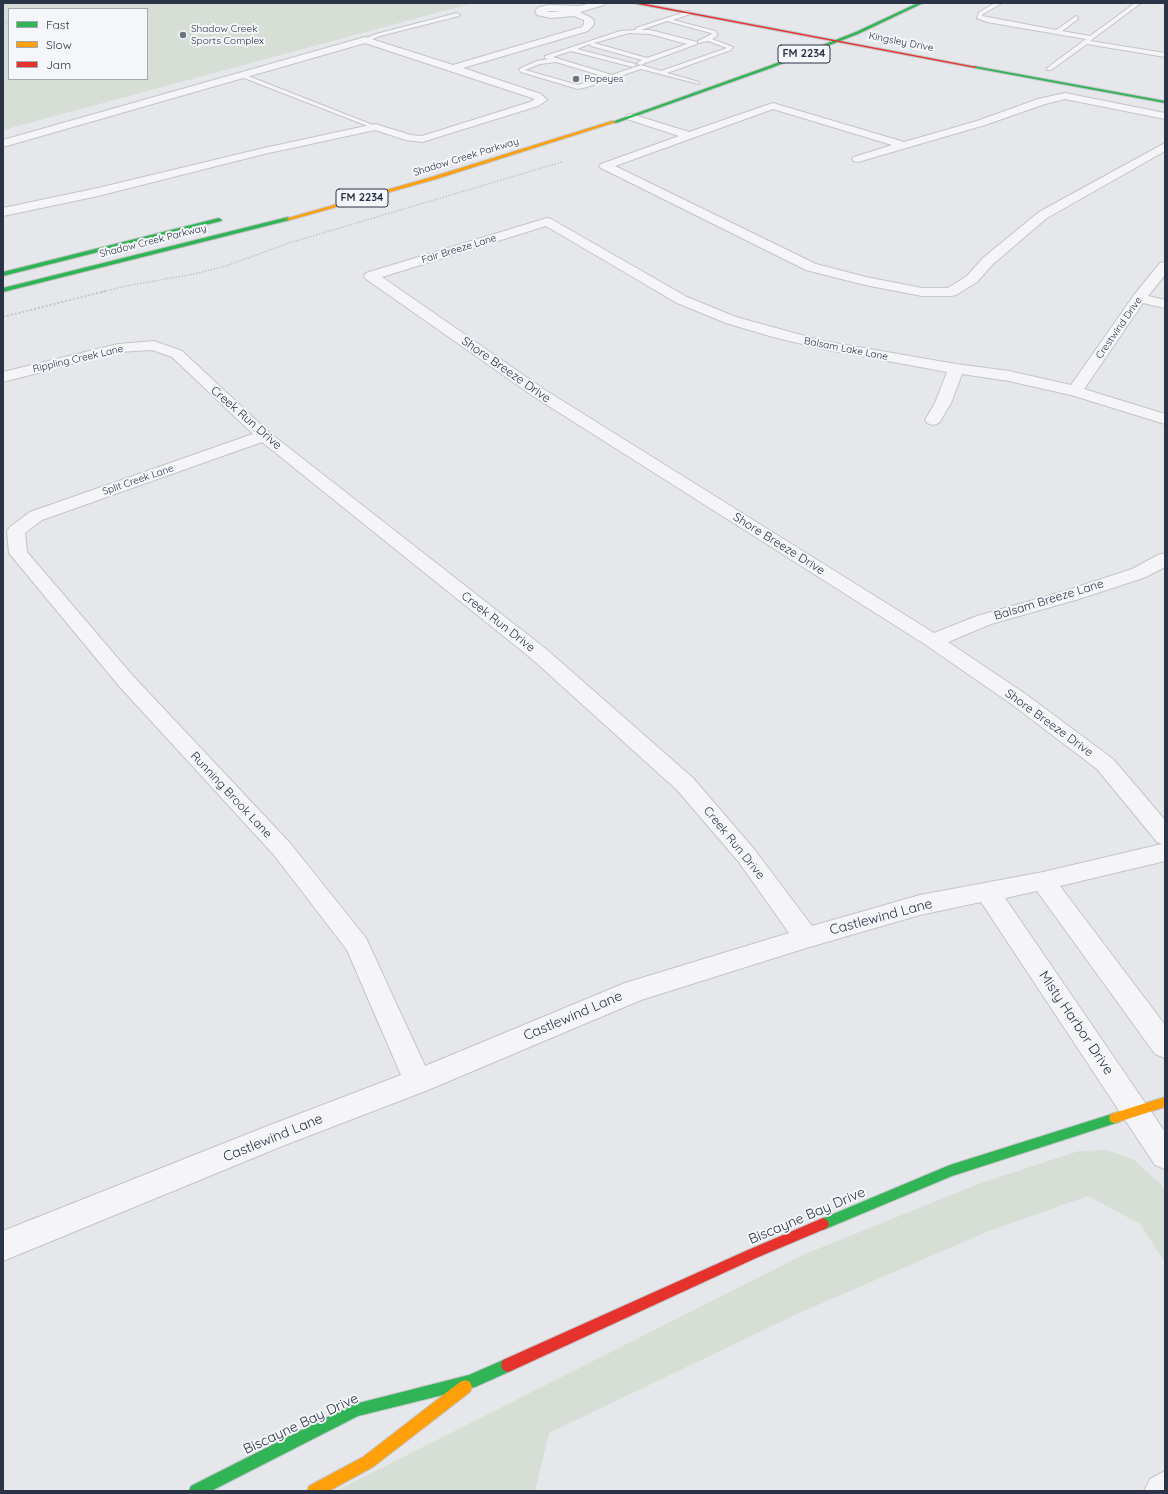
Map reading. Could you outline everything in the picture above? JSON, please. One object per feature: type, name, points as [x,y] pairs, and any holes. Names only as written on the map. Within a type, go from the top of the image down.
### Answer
[{"type":"main road","name":"Kingsley Drive","points":[[634,3],[1165,102]]},
{"type":"main road","name":"Shadow Creek Parkway","points":[[3,290],[294,217],[434,178],[632,117],[723,85],[857,34],[921,3]]},
{"type":"main road","name":"Kingsley Drive","points":[[816,37],[837,30],[871,36]]},
{"type":"main road","name":"FM 2234","points":[[802,42],[816,37]]},
{"type":"main road","points":[[1045,68],[1064,72]]},
{"type":"main road","points":[[682,87],[700,81]]},
{"type":"main road","name":"Shadow Creek Parkway","points":[[3,274],[232,217]]},
{"type":"main road","name":"Biscayne Bay Drive","points":[[196,1491],[356,1410],[470,1382],[752,1254],[950,1171],[1165,1102]]},
{"type":"main road","name":"Biscayne Bay Drive","points":[[314,1491],[368,1462],[470,1382]]},
{"type":"street","points":[[453,68],[572,34],[584,29],[589,24],[588,19],[571,11],[568,6],[580,3]]},
{"type":"street","points":[[571,11],[601,3]]},
{"type":"street","points":[[3,144],[365,40],[537,96],[542,100],[534,104],[422,139],[410,138],[375,127],[264,151],[98,192],[3,212]]},
{"type":"street","points":[[858,159],[981,123],[1042,101],[1065,96],[1165,115]]},
{"type":"street","points":[[903,146],[773,106],[605,166],[811,267],[865,281],[922,292],[951,292],[972,279],[988,261],[1043,215],[1165,146]]},
{"type":"street","points":[[632,117],[690,136]]},
{"type":"street","points":[[615,122],[673,142]]},
{"type":"street","name":"Fair Breeze Lane","points":[[371,276],[547,222]]},
{"type":"street","name":"Balsam Lake Lane","points":[[547,222],[682,300],[731,320],[823,345],[956,369],[1009,376],[1076,391],[1165,419]]},
{"type":"street","name":"Crestwind Drive","points":[[1076,391],[1139,298],[1165,266]]},
{"type":"street","name":"Shore Breeze Drive","points":[[371,276],[539,393],[933,641],[1017,698],[1105,764],[1165,836]]},
{"type":"street","points":[[1139,298],[1165,304]]},
{"type":"street","name":"Rippling Creek Lane","points":[[3,377],[118,348],[154,345]]},
{"type":"street","name":"Creek Run Drive","points":[[154,345],[176,354],[264,436],[539,654],[685,784],[746,854],[806,938]]},
{"type":"street","points":[[933,420],[943,403],[956,369]]},
{"type":"street","name":"Split Creek Lane","points":[[16,531],[36,516],[264,436]]},
{"type":"street","name":"Running Brook Lane","points":[[16,531],[18,553],[126,681],[282,849],[357,945],[418,1081]]},
{"type":"street","name":"Balsam Breeze Lane","points":[[933,641],[984,620],[1072,595],[1139,573],[1165,559]]},
{"type":"street","name":"Castlewind Lane","points":[[3,1246],[267,1139],[418,1081],[634,991],[806,938],[920,905],[1043,881],[1165,852]]},
{"type":"street","points":[[1043,881],[1165,1046]]},
{"type":"street","name":"Misty Harbor Drive","points":[[987,891],[1165,1156]]},
{"type":"lane","points":[[999,3],[981,13],[979,17],[987,20],[1091,38]]},
{"type":"lane","points":[[1045,68],[1086,42],[1138,3]]},
{"type":"lane","points":[[632,31],[688,13]]},
{"type":"lane","points":[[365,40],[378,35],[457,16]]},
{"type":"lane","points":[[1057,32],[1076,18]]},
{"type":"lane","points":[[633,65],[708,39],[715,35],[713,32],[668,20]]},
{"type":"lane","points":[[646,27],[697,43]]},
{"type":"lane","points":[[612,77],[547,57],[622,32],[632,31],[650,32],[697,43]]},
{"type":"lane","points":[[660,73],[729,49],[730,47],[708,39]]},
{"type":"lane","points":[[591,42],[593,45],[647,60]]},
{"type":"lane","points":[[1086,42],[1165,55]]},
{"type":"lane","points":[[571,49],[660,73],[700,81]]},
{"type":"lane","points":[[555,60],[539,62],[522,69],[523,71],[570,85],[585,86],[641,67]]},
{"type":"lane","points":[[241,75],[375,127]]},
{"type":"path","points":[[3,318],[126,286],[226,266],[288,243],[404,210],[562,162]]},
{"type":"shaded area","points":[[3,3],[473,3],[3,130]]},
{"type":"shaded area","points":[[1107,1150],[1134,1160],[1165,1188],[1165,1262],[1140,1224],[1088,1196],[989,1231],[799,1313],[549,1433],[535,1491],[336,1491],[805,1254],[984,1182],[1079,1151]]},
{"type":"traffic: fast","points":[[614,122],[770,67],[857,33],[921,3]]},
{"type":"traffic: fast","points":[[975,67],[1165,102]]},
{"type":"traffic: fast","points":[[3,290],[288,219]]},
{"type":"traffic: fast","points":[[3,274],[219,220]]},
{"type":"traffic: fast","points":[[823,1224],[950,1171],[1115,1118]]},
{"type":"traffic: fast","points":[[196,1491],[356,1410],[470,1382],[508,1365]]},
{"type":"traffic: slow","points":[[288,219],[434,178],[614,122]]},
{"type":"traffic: slow","points":[[1115,1118],[1165,1102]]},
{"type":"traffic: slow","points":[[314,1491],[368,1462],[465,1387]]},
{"type":"traffic: jam","points":[[634,3],[975,67]]},
{"type":"traffic: jam","points":[[508,1365],[752,1254],[823,1224]]},
{"type":"place","name":"Shadow Creek Sports Complex","points":[[183,35]]},
{"type":"place","name":"Popeyes","points":[[576,79]]}]
